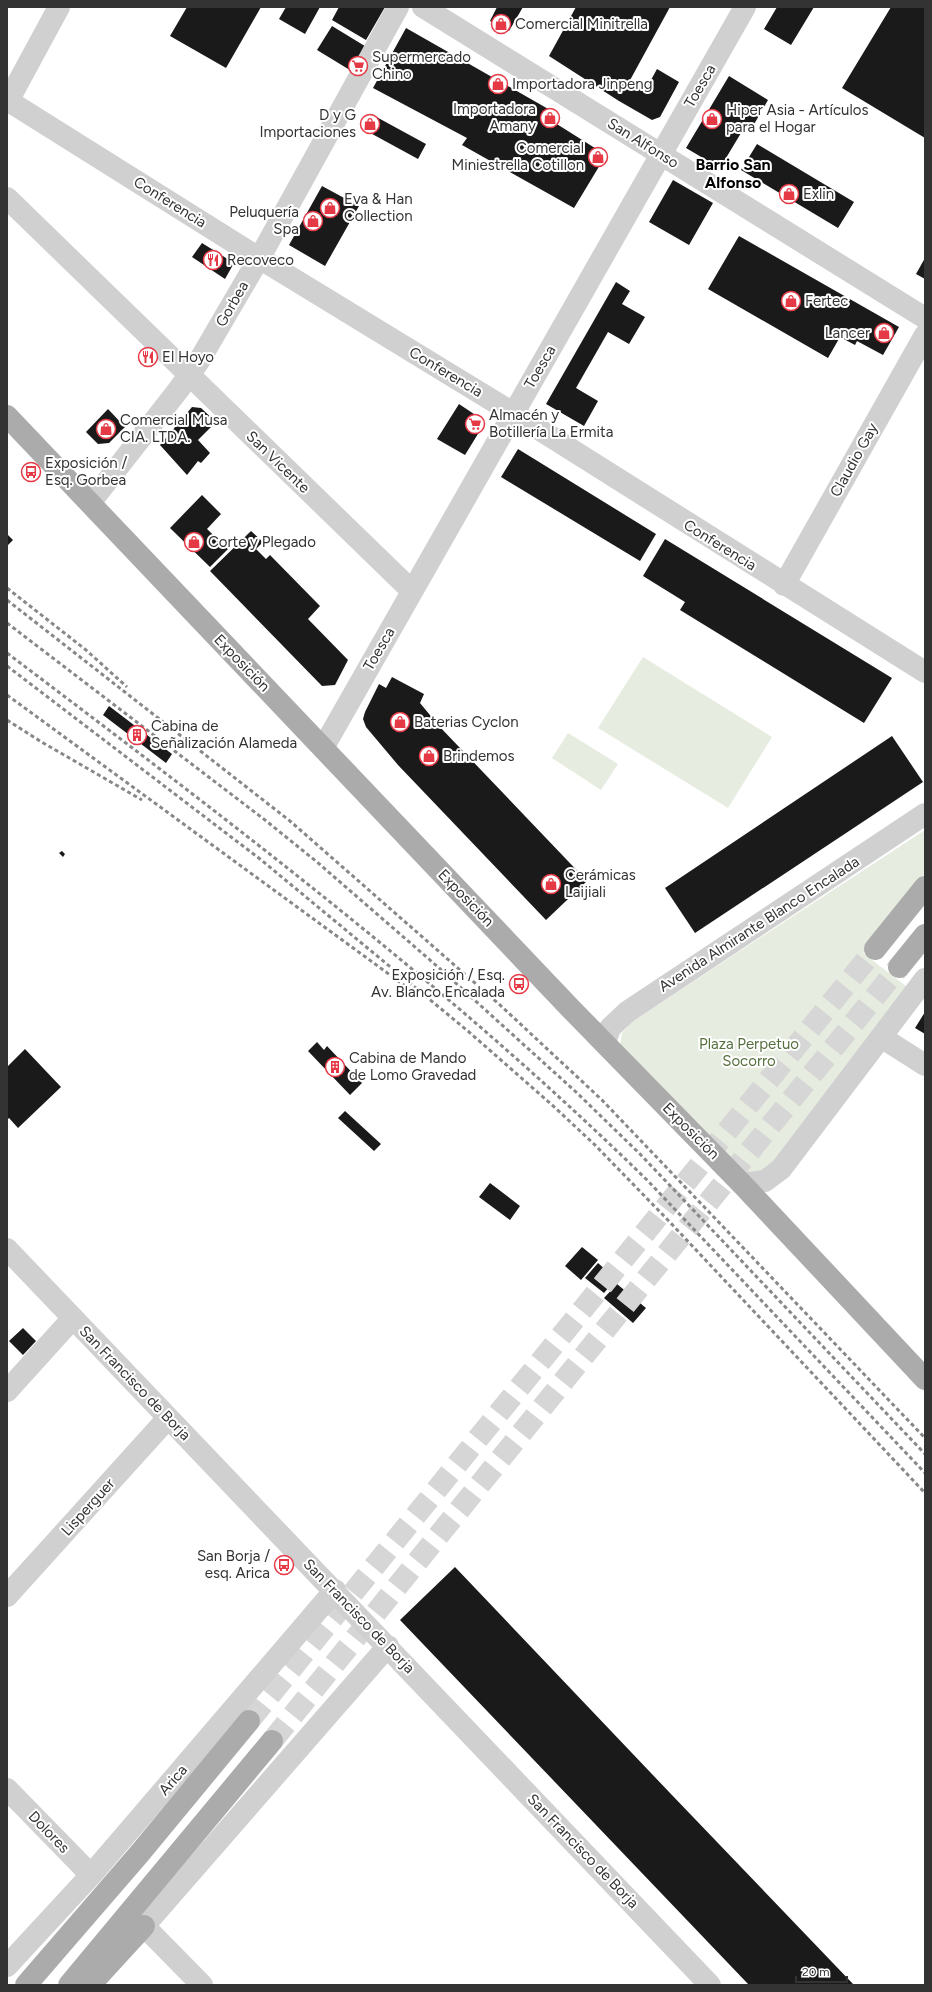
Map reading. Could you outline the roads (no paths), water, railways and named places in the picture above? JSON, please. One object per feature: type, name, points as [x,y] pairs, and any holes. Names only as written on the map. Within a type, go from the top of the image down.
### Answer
[{"type":"main road","name":"Exposición","points":[[7,416],[604,1044],[742,1184],[925,1379]]},
{"type":"main road","points":[[875,949],[925,887]]},
{"type":"main road","points":[[899,967],[925,935]]},
{"type":"main road","name":"Arica","points":[[26,1985],[140,1853],[249,1721]]},
{"type":"main road","points":[[69,1985],[272,1741]]},
{"type":"main road","points":[[90,1985],[144,1926]]},
{"type":"street","points":[[7,101],[60,7]]},
{"type":"street","name":"Gorbea","points":[[90,503],[189,375],[259,258],[398,7]]},
{"type":"street","name":"San Alfonso","points":[[423,7],[925,318]]},
{"type":"street","name":"Toesca","points":[[322,748],[745,7]]},
{"type":"street","name":"Conferencia","points":[[7,101],[513,414],[925,672]]},
{"type":"street","name":"San Vicente","points":[[7,198],[412,591]]},
{"type":"street","name":"Claudio Gay","points":[[784,585],[925,335]]},
{"type":"street","name":"Avenida Almirante Blanco Encalada","points":[[604,1044],[610,1028],[627,1012],[925,814]]},
{"type":"street","points":[[742,1184],[754,1184],[765,1181],[781,1169],[925,979]]},
{"type":"street","points":[[881,1037],[925,1065]]},
{"type":"street","name":"San Francisco de Borja","points":[[7,1249],[335,1590],[710,1985]]},
{"type":"street","points":[[7,1391],[73,1318]]},
{"type":"street","name":"Lisperguer","points":[[7,1596],[168,1418]]},
{"type":"street","name":"Arica","points":[[7,1966],[91,1875],[335,1590]]},
{"type":"street","points":[[202,1985],[144,1926],[388,1646]]},
{"type":"street","name":"Dolores","points":[[7,1789],[91,1875]]},
{"type":"tunnel","points":[[249,1721],[875,949]]},
{"type":"tunnel","points":[[272,1741],[899,967]]},
{"type":"railway","points":[[7,588],[86,650],[127,687]]},
{"type":"railway","points":[[7,600],[290,821],[500,1005],[602,1100],[925,1438]]},
{"type":"railway","points":[[7,623],[265,820],[317,862],[438,967],[576,1092],[640,1154],[925,1454]]},
{"type":"railway","points":[[7,653],[255,842],[336,907],[495,1040],[573,1109],[648,1181],[925,1473]]},
{"type":"railway","points":[[7,666],[260,859],[469,1032],[551,1104],[594,1144],[665,1217],[925,1493]]},
{"type":"railway","points":[[7,695],[412,991]]},
{"type":"railway","points":[[7,720],[40,741],[142,800]]},
{"type":"place","name":"Comercial Minitrella","points":[[501,24]]},
{"type":"place","name":"Supermercado Chino","points":[[358,66]]},
{"type":"place","name":"Importadora Jinpeng","points":[[498,84]]},
{"type":"place","name":"Importadora Amany","points":[[550,118]]},
{"type":"place","name":"Hiper Asia - Artículos para el Hogar","points":[[712,119]]},
{"type":"place","name":"D y G Importaciones","points":[[370,124]]},
{"type":"place","name":"Comercial Miniestrella Cotillon","points":[[598,157]]},
{"type":"place","name":"Exlin","points":[[789,194]]},
{"type":"place","name":"Eva & Han Collection","points":[[330,208]]},
{"type":"place","name":"Peluquería Spa","points":[[313,221]]},
{"type":"place","name":"Recoveco","points":[[213,260]]},
{"type":"place","name":"Fertec","points":[[791,301]]},
{"type":"place","name":"Lancer","points":[[884,333]]},
{"type":"place","name":"El Hoyo","points":[[148,357]]},
{"type":"place","name":"Almacén y Botillería La Ermita","points":[[475,424]]},
{"type":"place","name":"Comercial Musa CIA. LTDA.","points":[[106,429]]},
{"type":"place","name":"Exposición / Esq. Gorbea","points":[[31,472]]},
{"type":"place","name":"Corte y Plegado","points":[[194,542]]},
{"type":"place","name":"Baterias Cyclon","points":[[400,722]]},
{"type":"place","name":"Cabina de Señalización Alameda","points":[[137,735]]},
{"type":"place","name":"Brindemos","points":[[429,756]]},
{"type":"place","name":"Cerámicas Laijiali","points":[[551,884]]},
{"type":"place","name":"Exposición / Esq. Av. Blanco Encalada","points":[[519,984]]},
{"type":"place","name":"Cabina de Mando de Lomo Gravedad","points":[[335,1067]]},
{"type":"place","name":"San Borja / esq. Arica","points":[[284,1565]]},
{"type":"district","name":"Barrio San Alfonso","points":[[733,173]]},
{"type":"park label","name":"Plaza Perpetuo Socorro","points":[[749,1052]]}]
